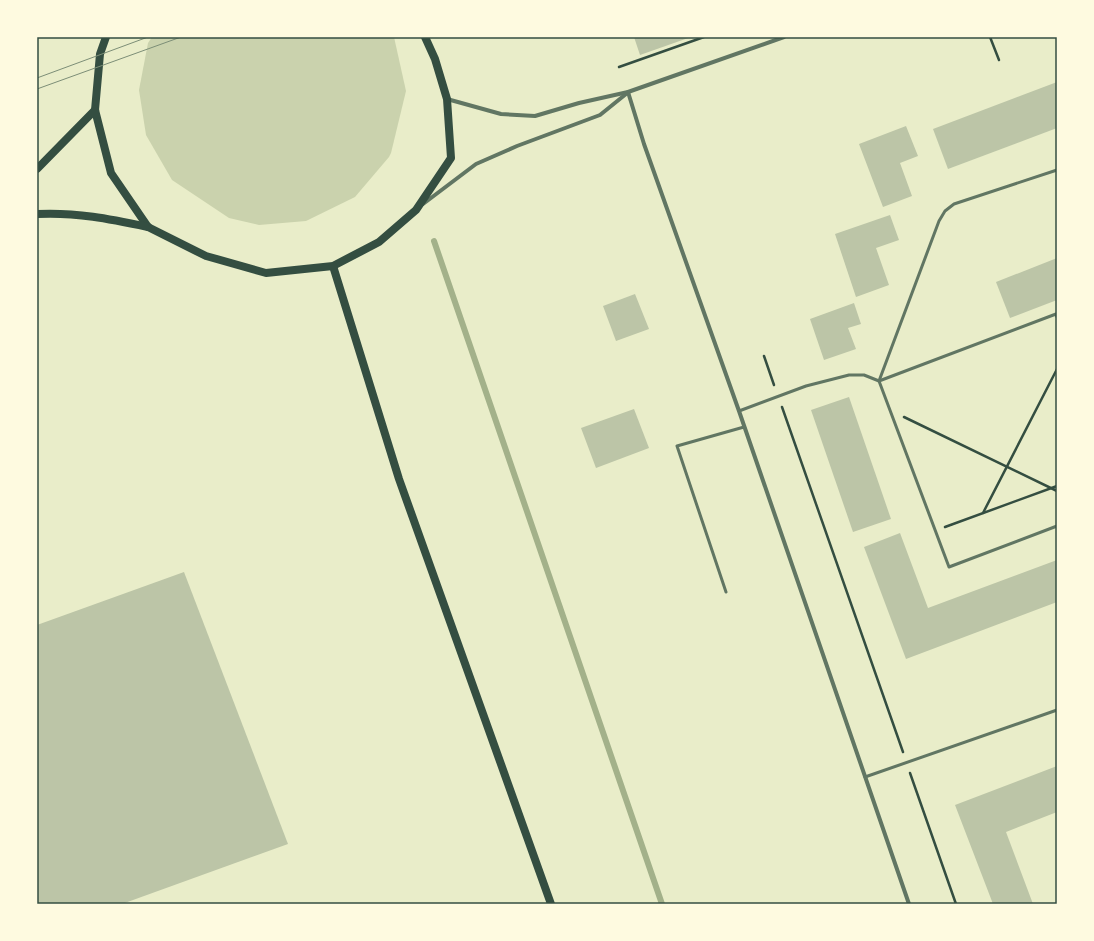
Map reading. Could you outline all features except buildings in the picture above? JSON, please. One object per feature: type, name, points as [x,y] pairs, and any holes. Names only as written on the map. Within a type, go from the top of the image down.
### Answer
[{"type":"main road","points":[[106,37],[100,54],[95,110],[111,173],[148,227]]},
{"type":"main road","points":[[37,214],[55,213],[97,216],[148,227],[206,256],[266,273],[333,266],[379,242],[416,210],[451,158],[447,99],[435,58],[425,37]]},
{"type":"main road","points":[[37,169],[95,110]]},
{"type":"main road","points":[[333,266],[400,479],[551,904]]},
{"type":"street","points":[[447,99],[501,114],[535,116],[579,103],[628,92],[784,37]]},
{"type":"street","points":[[416,210],[476,164],[517,146],[600,115],[628,92]]},
{"type":"street","points":[[628,92],[644,144],[739,411],[908,904]]},
{"type":"lane","points":[[1057,170],[954,204],[945,211],[939,221],[879,380],[949,567],[1057,526]]},
{"type":"lane","points":[[739,411],[779,398],[806,386],[849,375],[864,375],[879,380],[1056,314],[1057,317]]},
{"type":"lane","points":[[726,592],[677,446],[744,427]]},
{"type":"lane","points":[[865,777],[1057,710]]},
{"type":"path","points":[[619,67],[704,37]]},
{"type":"path","points":[[990,37],[998,60]]},
{"type":"path","points":[[764,356],[956,904]]},
{"type":"path","points":[[983,513],[1057,369]]},
{"type":"path","points":[[889,409],[1057,491]]},
{"type":"path","points":[[935,531],[1057,486]]},
{"type":"green space","points":[[152,37],[394,37],[406,91],[391,153],[355,197],[306,221],[259,225],[229,218],[172,180],[146,135],[139,90],[148,43]]},
{"type":"waterway","points":[[434,241],[662,904]]},
{"type":"tram line","points":[[37,78],[148,37]]},
{"type":"tram line","points":[[37,89],[181,37]]}]
